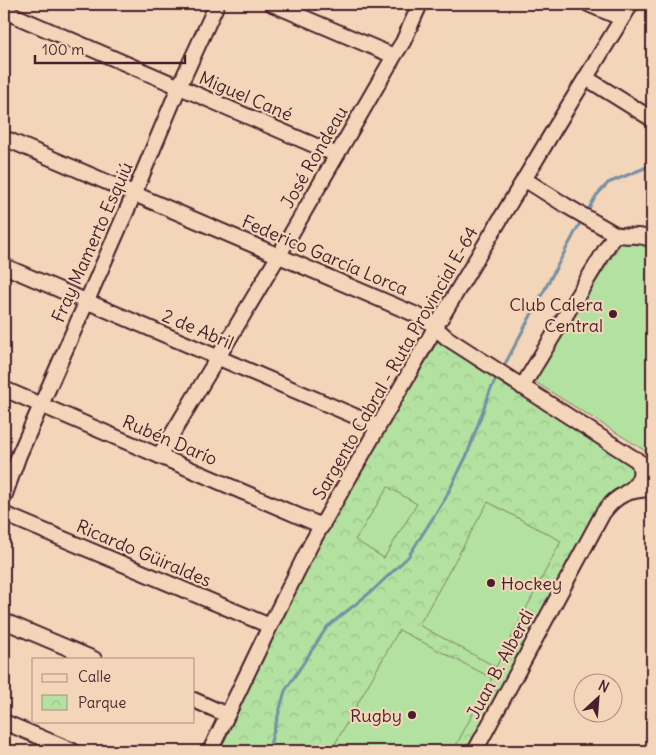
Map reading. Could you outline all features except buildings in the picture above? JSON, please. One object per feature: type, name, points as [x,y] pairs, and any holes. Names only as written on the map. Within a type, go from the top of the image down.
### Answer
[{"type":"street","name":"Fray Mamerto Esquiú","points":[[4,497],[19,455],[217,4]]},
{"type":"street","points":[[272,4],[394,56]]},
{"type":"street","name":"José Rondeau","points":[[159,456],[279,256],[403,42],[420,4]]},
{"type":"street","points":[[588,4],[621,18]]},
{"type":"street","name":"Sargento Cabral - Ruta Provincial E-64","points":[[210,751],[311,544],[435,328],[631,4]]},
{"type":"street","name":"Miguel Cané","points":[[6,12],[337,155]]},
{"type":"street","points":[[586,78],[652,119]]},
{"type":"street","name":"Federico García Lorca","points":[[4,138],[419,316],[428,321],[447,338],[652,470]]},
{"type":"street","points":[[524,178],[565,205],[615,234],[622,236],[639,235],[652,240]]},
{"type":"street","points":[[522,387],[615,234]]},
{"type":"street","name":"2 de Abril","points":[[4,266],[378,426]]},
{"type":"street","name":"Rubén Darío","points":[[4,389],[322,526]]},
{"type":"street","points":[[624,494],[633,488],[640,475],[640,464],[636,459]]},
{"type":"street","name":"Juan B. Alberdi","points":[[474,751],[602,513],[617,497],[642,489],[652,488]]},
{"type":"street","name":"Ricardo Güiraldes","points":[[4,514],[270,626]]},
{"type":"street","points":[[4,621],[92,658]]},
{"type":"street","points":[[195,700],[228,715]]},
{"type":"street","points":[[4,722],[73,751]]},
{"type":"green space","name":"Club Calera Central","points":[[637,239],[652,249],[652,455],[532,380],[621,243]]},
{"type":"green space","points":[[438,341],[636,468],[632,480],[628,485],[605,499],[597,510],[469,751],[218,751],[325,533]]},
{"type":"green space","points":[[388,487],[417,504],[384,558],[355,540]]},
{"type":"green space","name":"Hockey","points":[[488,502],[561,541],[496,667],[419,625]]},
{"type":"green space","name":"Rugby","points":[[399,630],[492,678],[453,751],[331,751]]},
{"type":"waterway","points":[[588,210],[596,196],[608,183],[652,165]]},
{"type":"waterway","points":[[505,364],[580,223]]},
{"type":"waterway","points":[[270,751],[285,691],[327,627],[372,591],[408,557],[445,499],[467,455],[490,391],[497,377]]},
{"type":"place","name":"Club Calera Central","points":[[613,314]]},
{"type":"place","name":"Hockey","points":[[491,583]]},
{"type":"place","name":"Rugby","points":[[412,715]]}]
